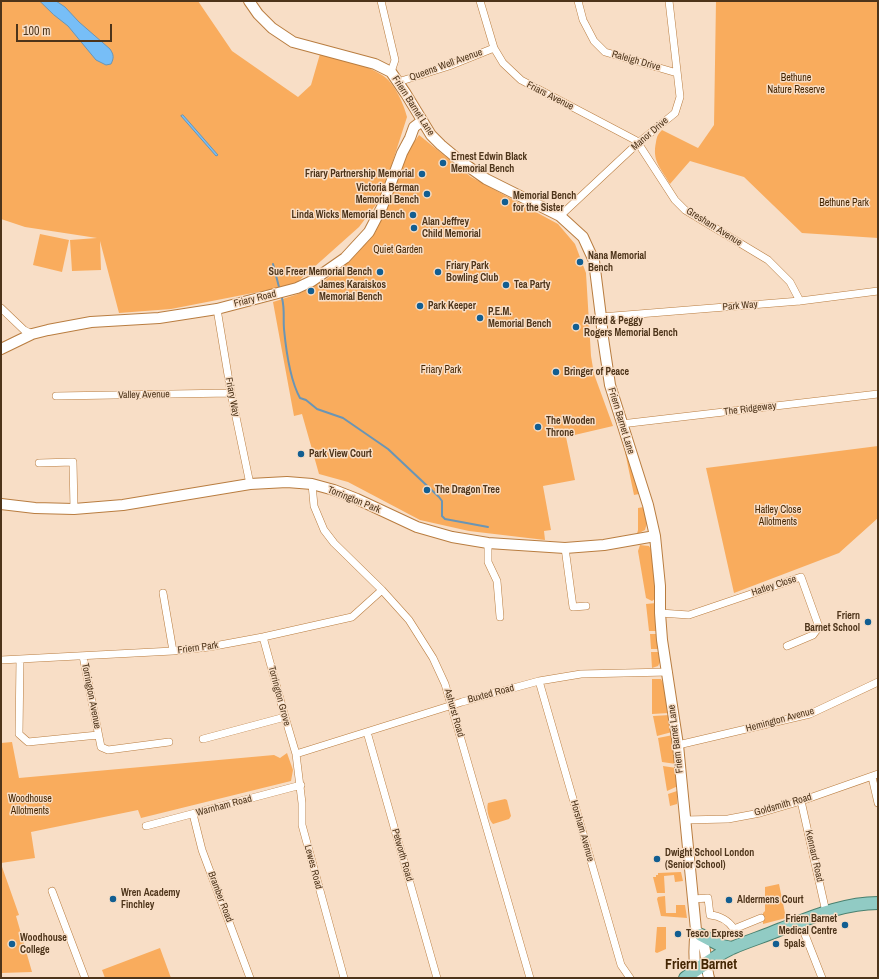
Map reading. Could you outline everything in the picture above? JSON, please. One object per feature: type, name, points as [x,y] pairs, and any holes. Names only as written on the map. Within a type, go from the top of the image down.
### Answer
[{"type":"main road","name":"Friern Barnet Lane","points":[[249,1],[258,14],[267,23],[293,42],[375,64],[391,72],[431,135],[441,145],[486,179],[560,216],[583,237],[594,261],[602,338],[610,385],[648,506],[655,536],[660,586],[662,640],[678,745],[693,899],[698,933],[695,943],[700,970],[709,978]]},
{"type":"main road","name":"Friary Road","points":[[1,349],[32,334],[91,322],[159,318],[216,309],[297,288],[321,275],[345,258],[369,232],[382,207],[402,153],[414,127],[422,121]]},
{"type":"main road","name":"Torrington Park","points":[[1,504],[35,508],[74,510],[123,504],[250,484],[287,482],[312,484],[334,490],[417,527],[452,537],[488,543],[566,548],[604,545],[655,536]]},
{"type":"main road","points":[[685,978],[700,970],[732,948],[826,912],[860,904],[878,903]]},
{"type":"main road","points":[[698,933],[722,946],[732,948]]},
{"type":"street","points":[[381,1],[395,60],[391,72]]},
{"type":"street","name":"Friars Avenue","points":[[480,1],[494,48],[503,64],[521,80],[635,140],[638,143]]},
{"type":"street","name":"Raleigh Drive","points":[[578,1],[583,20],[594,41],[605,52],[676,73]]},
{"type":"street","name":"Manor Drive","points":[[560,216],[638,143],[675,113],[680,97],[676,73],[669,1]]},
{"type":"street","name":"Queens Well Avenue","points":[[398,82],[449,66],[494,48]]},
{"type":"street","name":"Gresham Avenue","points":[[638,143],[675,200],[685,210],[768,260],[790,282],[800,300]]},
{"type":"street","name":"Park Way","points":[[601,317],[800,300],[878,291]]},
{"type":"street","points":[[1,308],[24,330],[32,334]]},
{"type":"street","name":"Friary Way","points":[[216,309],[231,393],[250,484]]},
{"type":"street","name":"Valley Avenue","points":[[56,396],[231,393]]},
{"type":"street","name":"The Ridgeway","points":[[621,424],[878,394]]},
{"type":"street","points":[[39,463],[73,462],[74,510]]},
{"type":"street","name":"Ashurst Road","points":[[312,484],[314,506],[324,530],[334,543],[382,590],[409,620],[433,658],[445,684],[530,978]]},
{"type":"street","points":[[488,543],[488,562],[497,581],[500,617]]},
{"type":"street","points":[[566,548],[573,608],[586,606]]},
{"type":"street","name":"Hatley Close","points":[[660,613],[689,615],[801,577],[819,627],[813,635],[787,646]]},
{"type":"street","name":"Friern Park","points":[[1,660],[173,652],[209,647],[263,637],[352,617],[382,590]]},
{"type":"street","points":[[163,593],[173,652]]},
{"type":"street","name":"Torrington Grove","points":[[263,637],[296,754]]},
{"type":"street","name":"Torrington Avenue","points":[[84,656],[98,735]]},
{"type":"street","points":[[20,659],[19,734],[28,742],[98,735],[101,747],[108,750],[169,742]]},
{"type":"street","name":"Buxted Road","points":[[296,754],[539,681],[581,674],[668,672]]},
{"type":"street","name":"Horsham Avenue","points":[[539,681],[621,965],[630,978]]},
{"type":"street","name":"Hemington Avenue","points":[[678,745],[810,714],[878,682]]},
{"type":"street","points":[[203,739],[285,717]]},
{"type":"street","name":"Petworth Road","points":[[368,732],[437,978]]},
{"type":"street","name":"Lewes Road","points":[[296,754],[301,785],[302,825],[344,978]]},
{"type":"street","points":[[875,775],[878,803]]},
{"type":"street","name":"Goldsmith Road","points":[[685,820],[728,819],[760,813],[801,801],[875,775]]},
{"type":"street","name":"Warnham Road","points":[[146,826],[301,785]]},
{"type":"street","name":"Kennard Road","points":[[801,801],[826,912]]},
{"type":"street","name":"Bramber Road","points":[[193,814],[202,850],[250,978]]},
{"type":"street","points":[[52,891],[85,978]]},
{"type":"street","points":[[693,899],[708,898],[710,915],[718,916],[730,922],[734,929],[761,918]]},
{"type":"street","points":[[800,922],[822,978]]},
{"type":"green space","points":[[1,1],[198,1],[232,51],[298,97],[311,85],[320,54],[360,65],[375,71],[391,83],[404,106],[407,117],[381,198],[359,227],[294,285],[171,309],[119,313],[100,241],[101,270],[72,271],[70,240],[97,238],[25,227],[1,219]]},
{"type":"green space","name":"Bethune Nature Reserve","points":[[716,1],[878,1],[878,238],[802,233],[744,177],[690,161],[670,184],[656,159],[655,149],[658,135],[662,130],[698,148],[714,125]]},
{"type":"green space","name":"Friary Park","points":[[419,135],[471,177],[558,224],[575,244],[586,273],[591,356],[594,374],[613,426],[566,437],[575,480],[543,486],[551,530],[544,531],[545,540],[469,531],[420,520],[348,482],[319,474],[302,414],[294,416],[273,302],[298,294],[324,281],[350,261],[375,233],[388,205],[406,154]]},
{"type":"green space","points":[[40,234],[69,240],[62,272],[33,265]]},
{"type":"green space","name":"Hatley Close Allotments","points":[[878,446],[878,518],[839,553],[734,593],[706,468]]},
{"type":"green space","points":[[624,447],[639,494],[634,495]]},
{"type":"green space","points":[[644,507],[647,523],[645,530],[637,534],[638,508]]},
{"type":"green space","points":[[640,545],[649,546],[654,554],[656,598],[652,601],[646,598],[638,551]]},
{"type":"green space","points":[[656,603],[656,631],[649,631],[646,604]]},
{"type":"green space","points":[[650,634],[656,634],[658,649],[651,649]]},
{"type":"green space","points":[[651,652],[658,652],[660,662],[658,666],[652,668]]},
{"type":"green space","points":[[652,679],[661,679],[666,689],[669,713],[652,714]]},
{"type":"green space","points":[[670,715],[672,732],[657,736],[653,716]]},
{"type":"green space","points":[[673,735],[676,764],[662,762],[658,738]]},
{"type":"green space","name":"Woodhouse Allotments","points":[[12,742],[19,778],[274,755],[280,758],[287,753],[293,770],[291,781],[141,818],[138,810],[31,832],[35,858],[1,863],[1,743]]},
{"type":"green space","points":[[663,766],[676,768],[678,786],[667,791]]},
{"type":"green space","points":[[677,791],[677,804],[670,806],[668,794]]},
{"type":"green space","points":[[505,799],[507,800],[511,816],[509,819],[493,824],[488,814],[488,803]]},
{"type":"green space","name":"Woodhouse College","points":[[1,864],[19,915],[16,916],[32,972],[1,973]]},
{"type":"green space","points":[[681,872],[683,881],[675,882],[674,875],[664,876],[665,893],[657,893],[653,877],[656,877],[658,873]]},
{"type":"green space","points":[[779,884],[786,918],[763,924],[763,913],[765,911],[765,887]]},
{"type":"green space","points":[[665,896],[666,913],[676,913],[676,905],[685,905],[687,918],[661,916],[657,899],[658,897]]},
{"type":"green space","points":[[657,927],[666,927],[666,949],[657,953],[655,952]]},
{"type":"green space","points":[[160,948],[171,978],[105,978],[102,970]]},
{"type":"water","points":[[40,1],[56,1],[65,7],[79,22],[110,49],[113,56],[111,64],[106,65],[96,60],[68,26]]},
{"type":"water","points":[[183,115],[218,155],[216,156],[181,116]]},
{"type":"waterway","points":[[273,264],[279,287]]},
{"type":"waterway","points":[[282,298],[287,355],[291,374],[300,398],[306,400],[317,409],[343,418],[388,449],[439,497],[442,501],[442,516],[445,519],[488,527]]},
{"type":"place","name":"Ernest Edwin Black Memorial Bench","points":[[443,163]]},
{"type":"place","name":"Friary Partnership Memorial","points":[[422,174]]},
{"type":"place","name":"Victoria Berman Memorial Bench","points":[[427,194]]},
{"type":"place","name":"Memorial Bench for the Sister","points":[[505,202]]},
{"type":"place","name":"Linda Wicks Memorial Bench","points":[[413,215]]},
{"type":"place","name":"Alan Jeffrey Child Memorial","points":[[414,228]]},
{"type":"place","name":"Nana Memorial Bench","points":[[580,262]]},
{"type":"place","name":"Sue Freer Memorial Bench","points":[[380,272]]},
{"type":"place","name":"Friary Park Bowling Club","points":[[438,272]]},
{"type":"place","name":"Tea Party","points":[[506,285]]},
{"type":"place","name":"James Karaiskos Memorial Bench","points":[[311,291]]},
{"type":"place","name":"Park Keeper","points":[[420,306]]},
{"type":"place","name":"P.E.M. Memorial Bench","points":[[480,318]]},
{"type":"place","name":"Alfred & Peggy Rogers Memorial Bench","points":[[576,327]]},
{"type":"place","name":"Bringer of Peace","points":[[556,372]]},
{"type":"place","name":"The Wooden Throne","points":[[538,427]]},
{"type":"place","name":"Park View Court","points":[[301,454]]},
{"type":"place","name":"The Dragon Tree","points":[[427,490]]},
{"type":"place","name":"Friern Barnet School","points":[[868,622]]},
{"type":"place","name":"Dwight School London (Senior School)","points":[[657,859]]},
{"type":"place","name":"Wren Academy Finchley","points":[[113,899]]},
{"type":"place","name":"Aldermens Court","points":[[729,900]]},
{"type":"place","name":"Friern Barnet Medical Centre","points":[[845,925]]},
{"type":"place","name":"Tesco Express","points":[[678,934]]},
{"type":"place","name":"Woodhouse College","points":[[12,944]]},
{"type":"place","name":"5pals","points":[[776,944]]},
{"type":"district","name":"Friern Barnet","points":[[701,965]]},
{"type":"park label","name":"Bethune Park","points":[[844,203]]},
{"type":"park label","name":"Quiet Garden","points":[[398,250]]}]
